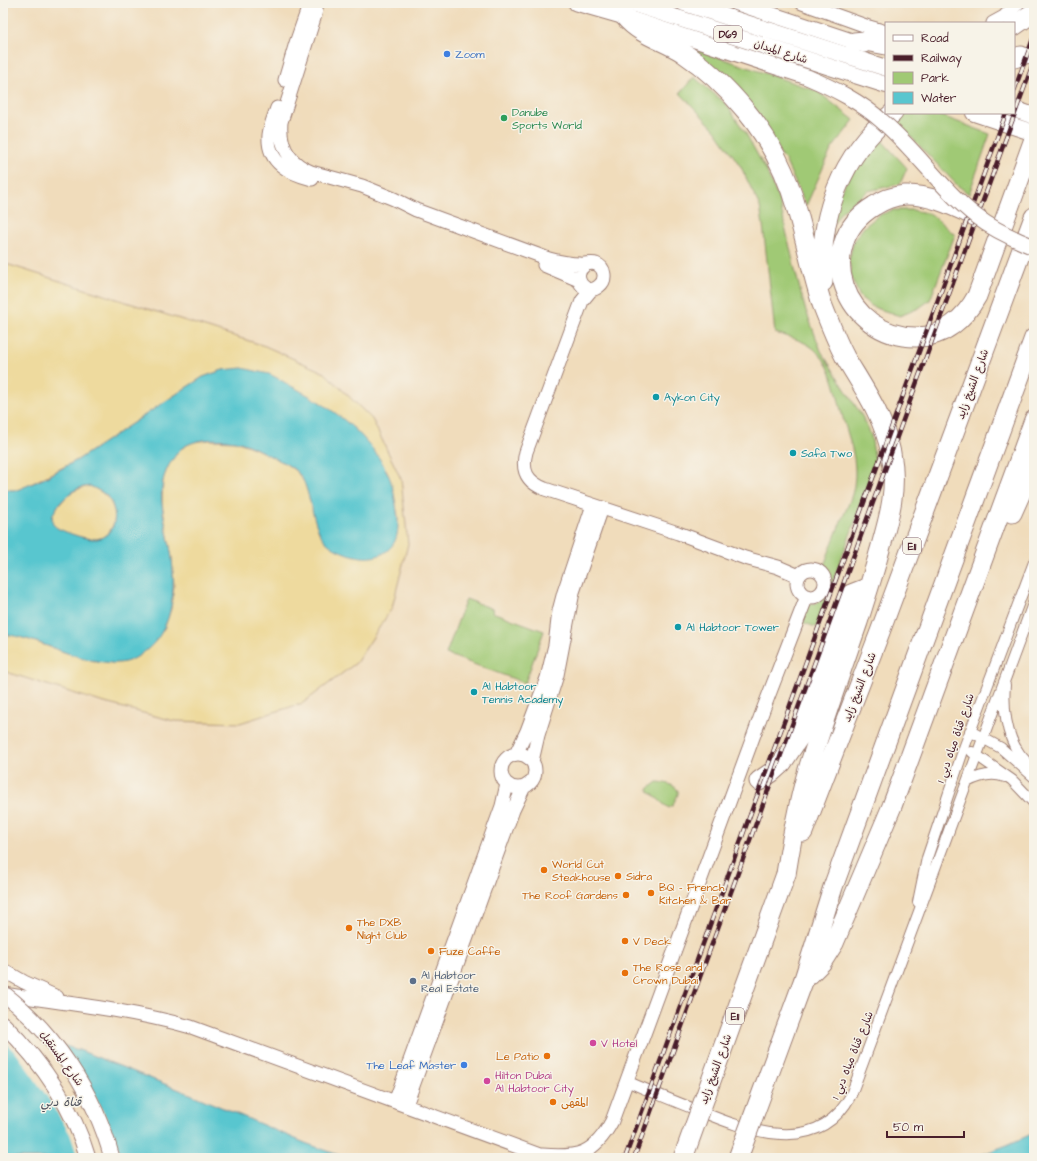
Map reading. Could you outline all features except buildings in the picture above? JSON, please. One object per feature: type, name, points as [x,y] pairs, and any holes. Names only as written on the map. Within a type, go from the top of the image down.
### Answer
[{"type":"highway","points":[[628,10],[637,29],[682,52],[711,74],[736,100],[758,128],[777,159],[791,192],[802,227],[814,278],[829,322],[844,355],[876,410],[887,438],[893,467],[894,481],[892,506],[869,587],[810,763],[796,818],[786,874]]},
{"type":"highway","points":[[1015,25],[1034,12]]},
{"type":"highway","points":[[854,42],[865,41],[885,44]]},
{"type":"highway","points":[[829,322],[822,269],[824,230],[829,208],[836,188],[857,150],[871,133],[892,114]]},
{"type":"highway","points":[[977,217],[948,204],[917,196],[904,195],[880,202],[869,209],[852,227],[842,250],[841,275],[844,287],[856,309],[874,326],[885,332],[908,337],[920,337],[938,333],[954,324],[963,316],[971,307],[977,296],[1034,139]]},
{"type":"highway","name":"شارع الشيخ زايد","points":[[683,1158],[786,874],[883,625],[1034,217]]},
{"type":"highway","points":[[738,1158],[804,979],[834,887],[1034,338]]},
{"type":"highway","points":[[804,979],[822,962],[834,943],[892,806],[1034,420]]},
{"type":"highway","points":[[970,594],[998,545],[1034,464]]},
{"type":"highway","points":[[760,781],[782,762],[798,740],[851,594],[869,587]]},
{"type":"main road","points":[[576,3],[628,10],[808,77],[855,100],[884,122],[936,177],[977,217],[996,229],[1034,247]]},
{"type":"main road","name":"شارع الميدان","points":[[684,3],[885,68]]},
{"type":"main road","points":[[737,3],[885,52]]},
{"type":"main road","name":"شارع الميدان","points":[[628,10],[825,65],[885,85]]},
{"type":"main road","points":[[1015,109],[1034,116]]},
{"type":"main road","points":[[977,114],[1034,132]]},
{"type":"main road","name":"شارع المستقبل","points":[[3,993],[40,1027],[69,1065],[93,1106],[112,1158]]},
{"type":"main road","name":"شارع المستقبل","points":[[3,1024],[34,1057],[56,1088],[70,1114],[88,1158]]},
{"type":"street","points":[[310,3],[295,46],[270,129],[269,136],[271,149],[277,161],[286,170],[368,196],[472,234],[550,260],[585,265]]},
{"type":"street","points":[[317,3],[315,16],[281,122],[282,143],[289,156],[299,166],[311,172],[362,186],[394,199],[409,207],[546,266],[584,285],[597,288],[602,283],[604,273],[598,265],[591,263],[582,267],[578,273],[584,285],[582,301],[526,452],[524,465],[525,473],[530,480],[542,488],[678,533],[745,558],[778,567],[799,576]]},
{"type":"street","points":[[802,3],[885,32]]},
{"type":"street","points":[[995,22],[1004,17],[1018,3]]},
{"type":"street","points":[[516,754],[527,731],[547,678],[555,645],[559,611],[564,592],[598,507]]},
{"type":"street","points":[[532,762],[535,744],[557,675],[573,592],[598,507]]},
{"type":"street","name":"شارع قناة مياه دبي 1","points":[[914,926],[927,858],[970,731],[1034,562]]},
{"type":"street","points":[[812,569],[824,577],[825,586],[820,594],[816,596],[803,595],[797,584],[799,576],[802,572],[812,569]]},
{"type":"street","points":[[591,1158],[601,1150],[606,1143],[626,1081],[807,596]]},
{"type":"street","name":"شارع قناة مياه دبي 1","points":[[626,1081],[733,1125],[760,1132],[786,1135],[813,1129],[826,1124],[837,1116],[845,1107],[851,1095],[1034,601]]},
{"type":"street","points":[[1006,674],[1005,707],[1010,732],[1018,751],[1034,769]]},
{"type":"street","points":[[970,731],[1001,748],[1034,777]]},
{"type":"street","points":[[964,748],[977,755],[1012,780],[1034,803]]},
{"type":"street","points":[[516,754],[525,755],[532,762],[534,766],[534,776],[529,784],[515,788],[507,784],[501,775],[502,765],[507,758],[516,754]]},
{"type":"street","points":[[967,782],[976,777],[994,774],[1004,776],[1012,780]]},
{"type":"street","points":[[400,1104],[502,806],[507,784]]},
{"type":"street","points":[[400,1104],[513,810],[524,786]]},
{"type":"street","points":[[3,970],[38,989],[82,1005]]},
{"type":"street","points":[[3,993],[82,1005],[158,1019],[191,1027],[545,1157],[574,1156],[583,1152],[599,1141],[605,1134],[612,1121]]},
{"type":"green space","points":[[680,44],[817,91],[854,120],[831,150],[806,206],[785,160]]},
{"type":"green space","points":[[694,77],[726,104],[745,132],[766,170],[779,200],[805,308],[821,351],[862,416],[871,435],[875,461],[873,473],[816,627],[801,622],[807,605],[818,602],[825,594],[829,584],[827,570],[824,566],[854,486],[855,468],[853,451],[828,367],[818,353],[809,345],[775,333],[760,207],[741,167],[716,131],[680,93]]},
{"type":"green space","points":[[895,114],[937,114],[990,134],[969,194],[957,185],[892,117]]},
{"type":"green space","points":[[875,133],[907,168],[900,184],[868,191],[841,212],[828,232],[833,204]]},
{"type":"green space","points":[[893,210],[913,210],[931,214],[955,235],[930,300],[919,308],[900,316],[873,307],[860,297],[852,279],[849,260],[854,240],[864,227],[879,215]]},
{"type":"green space","points":[[466,599],[493,609],[492,612],[544,631],[525,683],[446,654]]},
{"type":"green space","points":[[657,782],[666,783],[678,791],[674,804],[669,808],[649,792],[648,789]]},
{"type":"sand","points":[[3,263],[265,346],[325,373],[372,419],[401,479],[408,544],[392,608],[356,663],[303,703],[240,723],[174,721],[101,702],[3,671],[3,634],[19,636],[94,661],[154,643],[165,627],[171,609],[174,586],[172,558],[162,503],[163,479],[169,464],[179,450],[192,442],[209,440],[236,441],[285,463],[297,472],[305,483],[319,533],[397,535],[398,516],[393,490],[387,471],[356,430],[318,401],[270,375],[223,370],[203,377],[79,459],[17,490],[3,488]]},
{"type":"sand","points":[[90,486],[98,490],[111,502],[115,516],[111,529],[101,538],[97,539],[72,535],[59,529],[52,523],[51,520],[53,512],[67,497],[80,488]]},
{"type":"water","points":[[242,368],[272,375],[331,410],[357,431],[378,456],[388,474],[394,492],[398,528],[396,539],[390,548],[379,555],[365,557],[343,552],[333,547],[326,542],[321,535],[317,527],[305,484],[299,474],[293,469],[283,462],[240,442],[221,439],[194,442],[179,450],[166,471],[163,483],[162,508],[172,559],[173,589],[168,618],[165,626],[152,645],[142,654],[126,662],[114,663],[90,660],[16,636],[3,634],[3,488],[17,490],[43,479],[79,459],[203,377],[223,370]],"holes":[[[90,486],[108,497],[112,503],[115,516],[109,533],[104,537],[97,539],[77,536],[59,529],[54,525],[52,520],[56,508],[66,497],[79,488]]]},
{"type":"water","name":"قناة دبي","points":[[3,1028],[79,1050],[195,1096],[305,1143],[347,1158],[3,1158]]},
{"type":"water","points":[[1034,1133],[1034,1158],[973,1158],[1007,1145]]},
{"type":"pier","points":[[3,1026],[62,1043],[89,1083],[107,1120],[122,1158],[78,1158],[70,1134],[50,1101],[17,1054],[3,1041]]},
{"type":"railway","points":[[1015,88],[1034,36]]},
{"type":"railway","points":[[1015,113],[1034,61]]},
{"type":"railway","points":[[625,1158],[1006,114]]},
{"type":"railway","points":[[634,1158],[1015,114]]},
{"type":"place","name":"Zoom","points":[[447,54]]},
{"type":"place","name":"Danube Sports World","points":[[504,118]]},
{"type":"place","name":"Aykon City","points":[[656,397]]},
{"type":"place","name":"Safa Two","points":[[793,453]]},
{"type":"place","name":"Al Habtoor Tower","points":[[678,627]]},
{"type":"place","name":"Al Habtoor Tennis Academy","points":[[474,692]]},
{"type":"place","name":"World Cut Steakhouse","points":[[544,870]]},
{"type":"place","name":"Sidra","points":[[618,876]]},
{"type":"place","name":"BQ - French Kitchen & Bar","points":[[651,893]]},
{"type":"place","name":"The Roof Gardens","points":[[626,895]]},
{"type":"place","name":"The DXB Night Club","points":[[349,928]]},
{"type":"place","name":"V Deck","points":[[625,941]]},
{"type":"place","name":"Fuze Caffe","points":[[431,951]]},
{"type":"place","name":"The Rose and Crown Dubai","points":[[625,973]]},
{"type":"place","name":"Al Habtoor Real Estate","points":[[413,981]]},
{"type":"place","name":"V Hotel","points":[[593,1043]]},
{"type":"place","name":"Le Patio","points":[[547,1056]]},
{"type":"place","name":"The Leaf Master","points":[[464,1065]]},
{"type":"place","name":"Hilton Dubai Al Habtoor City","points":[[487,1081]]},
{"type":"place","name":"المقهى","points":[[553,1102]]}]
